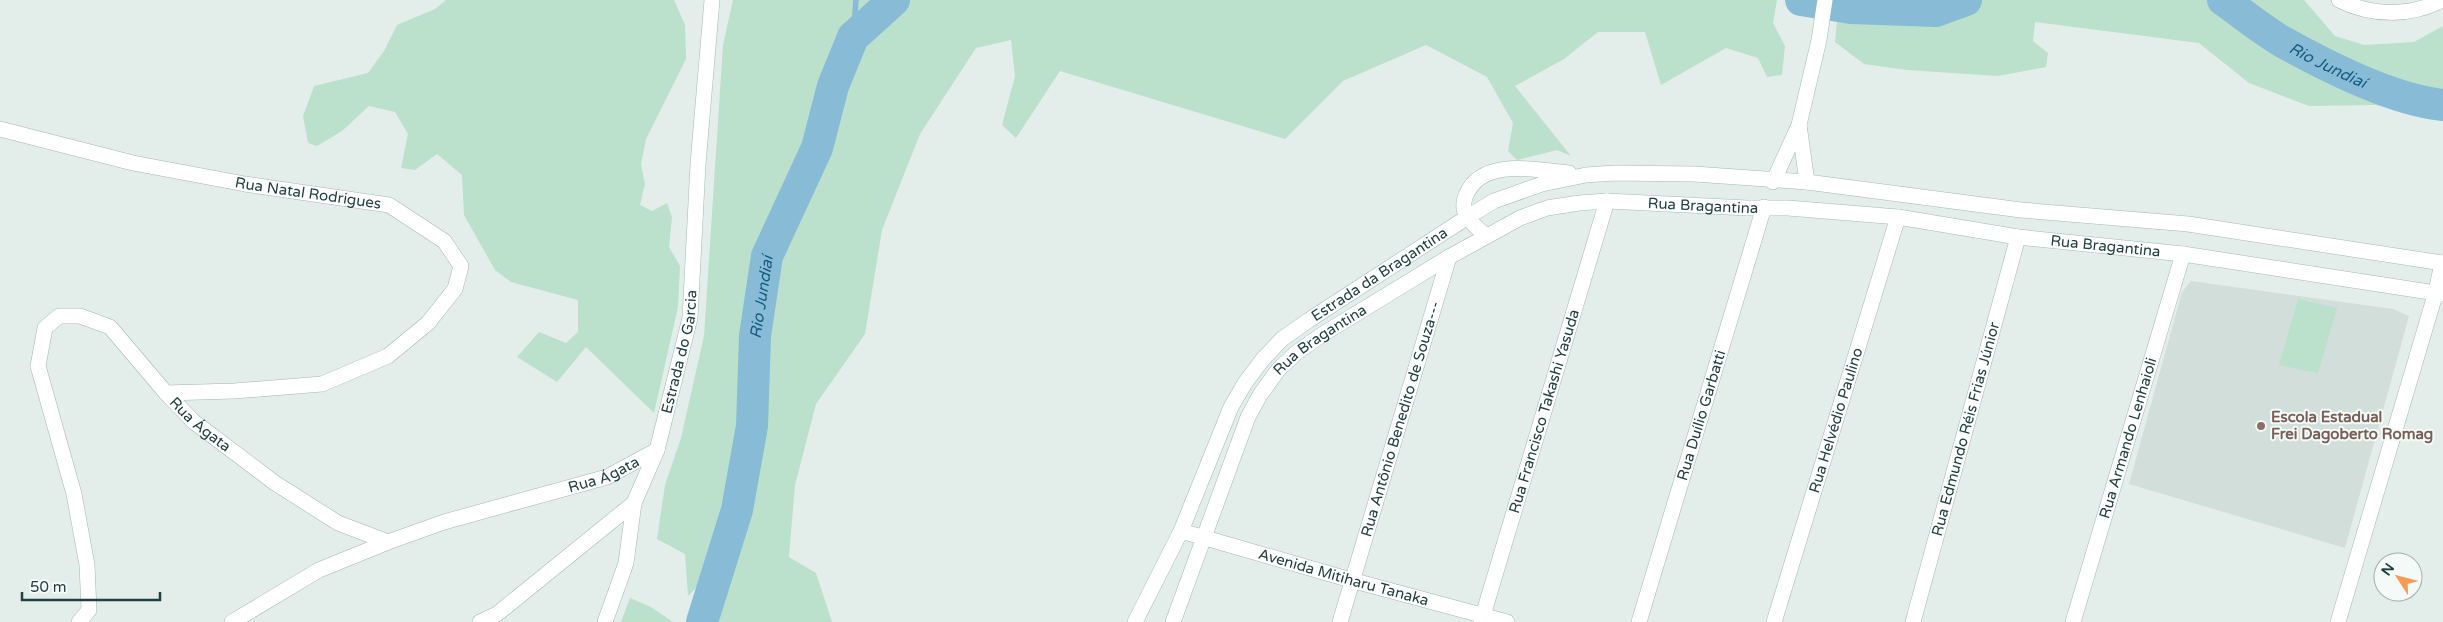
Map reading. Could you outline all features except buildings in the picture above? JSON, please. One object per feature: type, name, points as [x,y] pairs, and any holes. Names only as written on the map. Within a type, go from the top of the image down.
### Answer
[{"type":"street","name":"Estrada do Garcia","points":[[480,622],[497,614],[634,503],[657,450],[690,318],[698,164],[712,0]]},
{"type":"street","points":[[1773,182],[1799,125],[1819,40],[1825,0]]},
{"type":"street","points":[[2339,0],[2351,6],[2375,12],[2412,11],[2442,0]]},
{"type":"street","points":[[1799,125],[1807,182]]},
{"type":"street","name":"Rua Natal Rodrigues","points":[[0,130],[133,163],[245,184],[389,205],[444,241],[461,266],[455,289],[428,323],[388,356],[322,384],[234,391],[166,393]]},
{"type":"street","points":[[1486,236],[1466,218],[1464,202],[1474,182],[1484,175],[1497,170],[1514,169],[1586,175]]},
{"type":"street","name":"Estrada da Bragantina","points":[[1135,622],[1181,531],[1231,407],[1244,383],[1263,359],[1282,340],[1309,320],[1466,218],[1494,201],[1519,191],[1586,175],[1615,173],[1694,174],[1790,182]]},
{"type":"street","name":"Rua Bragantina","points":[[1790,182],[1807,182],[2022,210],[2188,224],[2443,263]]},
{"type":"street","name":"Rua Bragantina","points":[[1173,622],[1248,417],[1260,395],[1278,370],[1323,334],[1405,283],[1520,218],[1547,208],[1608,201],[1764,208],[1898,217],[2018,237],[2183,254],[2440,293]]},
{"type":"street","name":"Rua Francisco Takashi Yasuda","points":[[1482,619],[1608,201]]},
{"type":"street","name":"Rua Duílio Garbatti","points":[[1639,622],[1764,208]]},
{"type":"street","name":"Rua Helvédio Paulino","points":[[1774,622],[1898,217]]},
{"type":"street","name":"Rua Edmundo Réis Frias Júnior","points":[[1913,622],[2018,237]]},
{"type":"street","name":"Rua Armando Lenhaioli","points":[[2073,622],[2183,254]]},
{"type":"street","points":[[1405,283],[1410,269],[1408,255]]},
{"type":"street","name":"Rua Antônio Benedito de Souza---","points":[[1340,622],[1449,257]]},
{"type":"street","points":[[2338,622],[2440,293],[2443,263]]},
{"type":"street","name":"Rua Ágata","points":[[79,622],[89,610],[88,565],[74,494],[38,366],[45,328],[59,316],[80,316],[110,326],[166,393],[194,422],[275,483],[338,524],[388,542],[444,522],[607,477],[657,450]]},
{"type":"street","points":[[605,622],[626,563],[634,503]]},
{"type":"street","name":"Avenida Mitiharu Tanaka","points":[[1181,531],[1482,619],[1507,622]]},
{"type":"street","points":[[232,622],[319,570],[388,542]]},
{"type":"shaded area","name":"Escola Estadual Frei Dagoberto Romag","points":[[2191,281],[2393,309],[2409,316],[2345,548],[2129,484],[2182,292]]},
{"type":"green space","points":[[446,0],[674,0],[685,25],[686,59],[646,139],[641,164],[645,184],[640,205],[652,211],[667,203],[672,217],[669,247],[680,266],[678,307],[654,413],[586,347],[557,382],[517,357],[539,332],[566,343],[578,332],[578,300],[511,282],[495,270],[464,215],[462,175],[437,154],[415,170],[401,168],[408,134],[395,112],[369,106],[342,131],[317,146],[308,143],[303,116],[314,86],[368,73],[384,51],[397,25],[435,9]]},
{"type":"green space","points":[[733,0],[1777,0],[1773,23],[1785,46],[1782,75],[1767,77],[1758,58],[1726,48],[1661,85],[1645,32],[1598,32],[1564,59],[1515,86],[1571,156],[1557,150],[1517,160],[1508,151],[1513,123],[1487,77],[1426,45],[1343,81],[1285,139],[1060,71],[1016,138],[1002,125],[1015,76],[1011,40],[976,48],[920,134],[882,230],[865,334],[816,404],[795,485],[789,557],[816,573],[832,622],[719,622],[737,546],[688,596],[685,554],[657,539],[665,485],[681,438],[704,336],[723,45]]},
{"type":"green space","points":[[1839,0],[2304,0],[2335,36],[2364,45],[2414,42],[2443,26],[2443,118],[2376,105],[2309,106],[2249,83],[2199,43],[2035,22],[2033,41],[2048,53],[2046,67],[1998,76],[1907,70],[1864,64],[1835,42]]},
{"type":"green space","points":[[2298,299],[2337,308],[2318,373],[2279,365]]},
{"type":"green space","points":[[630,598],[651,607],[673,622],[621,622]]},
{"type":"waterway","points":[[853,37],[856,0]]},
{"type":"waterway","name":"Rio Jundiaí","points":[[702,622],[737,510],[752,426],[755,336],[767,256],[817,148],[833,86],[853,37],[894,0]]},
{"type":"waterway","name":"Rio Jundiaí","points":[[1801,0],[1851,8],[1936,11],[1966,0]]},
{"type":"waterway","name":"Rio Jundiaí","points":[[2223,0],[2275,37],[2340,71],[2361,81],[2403,96],[2443,105]]},
{"type":"place","name":"Escola Estadual Frei Dagoberto Romag","points":[[2261,426]]}]
